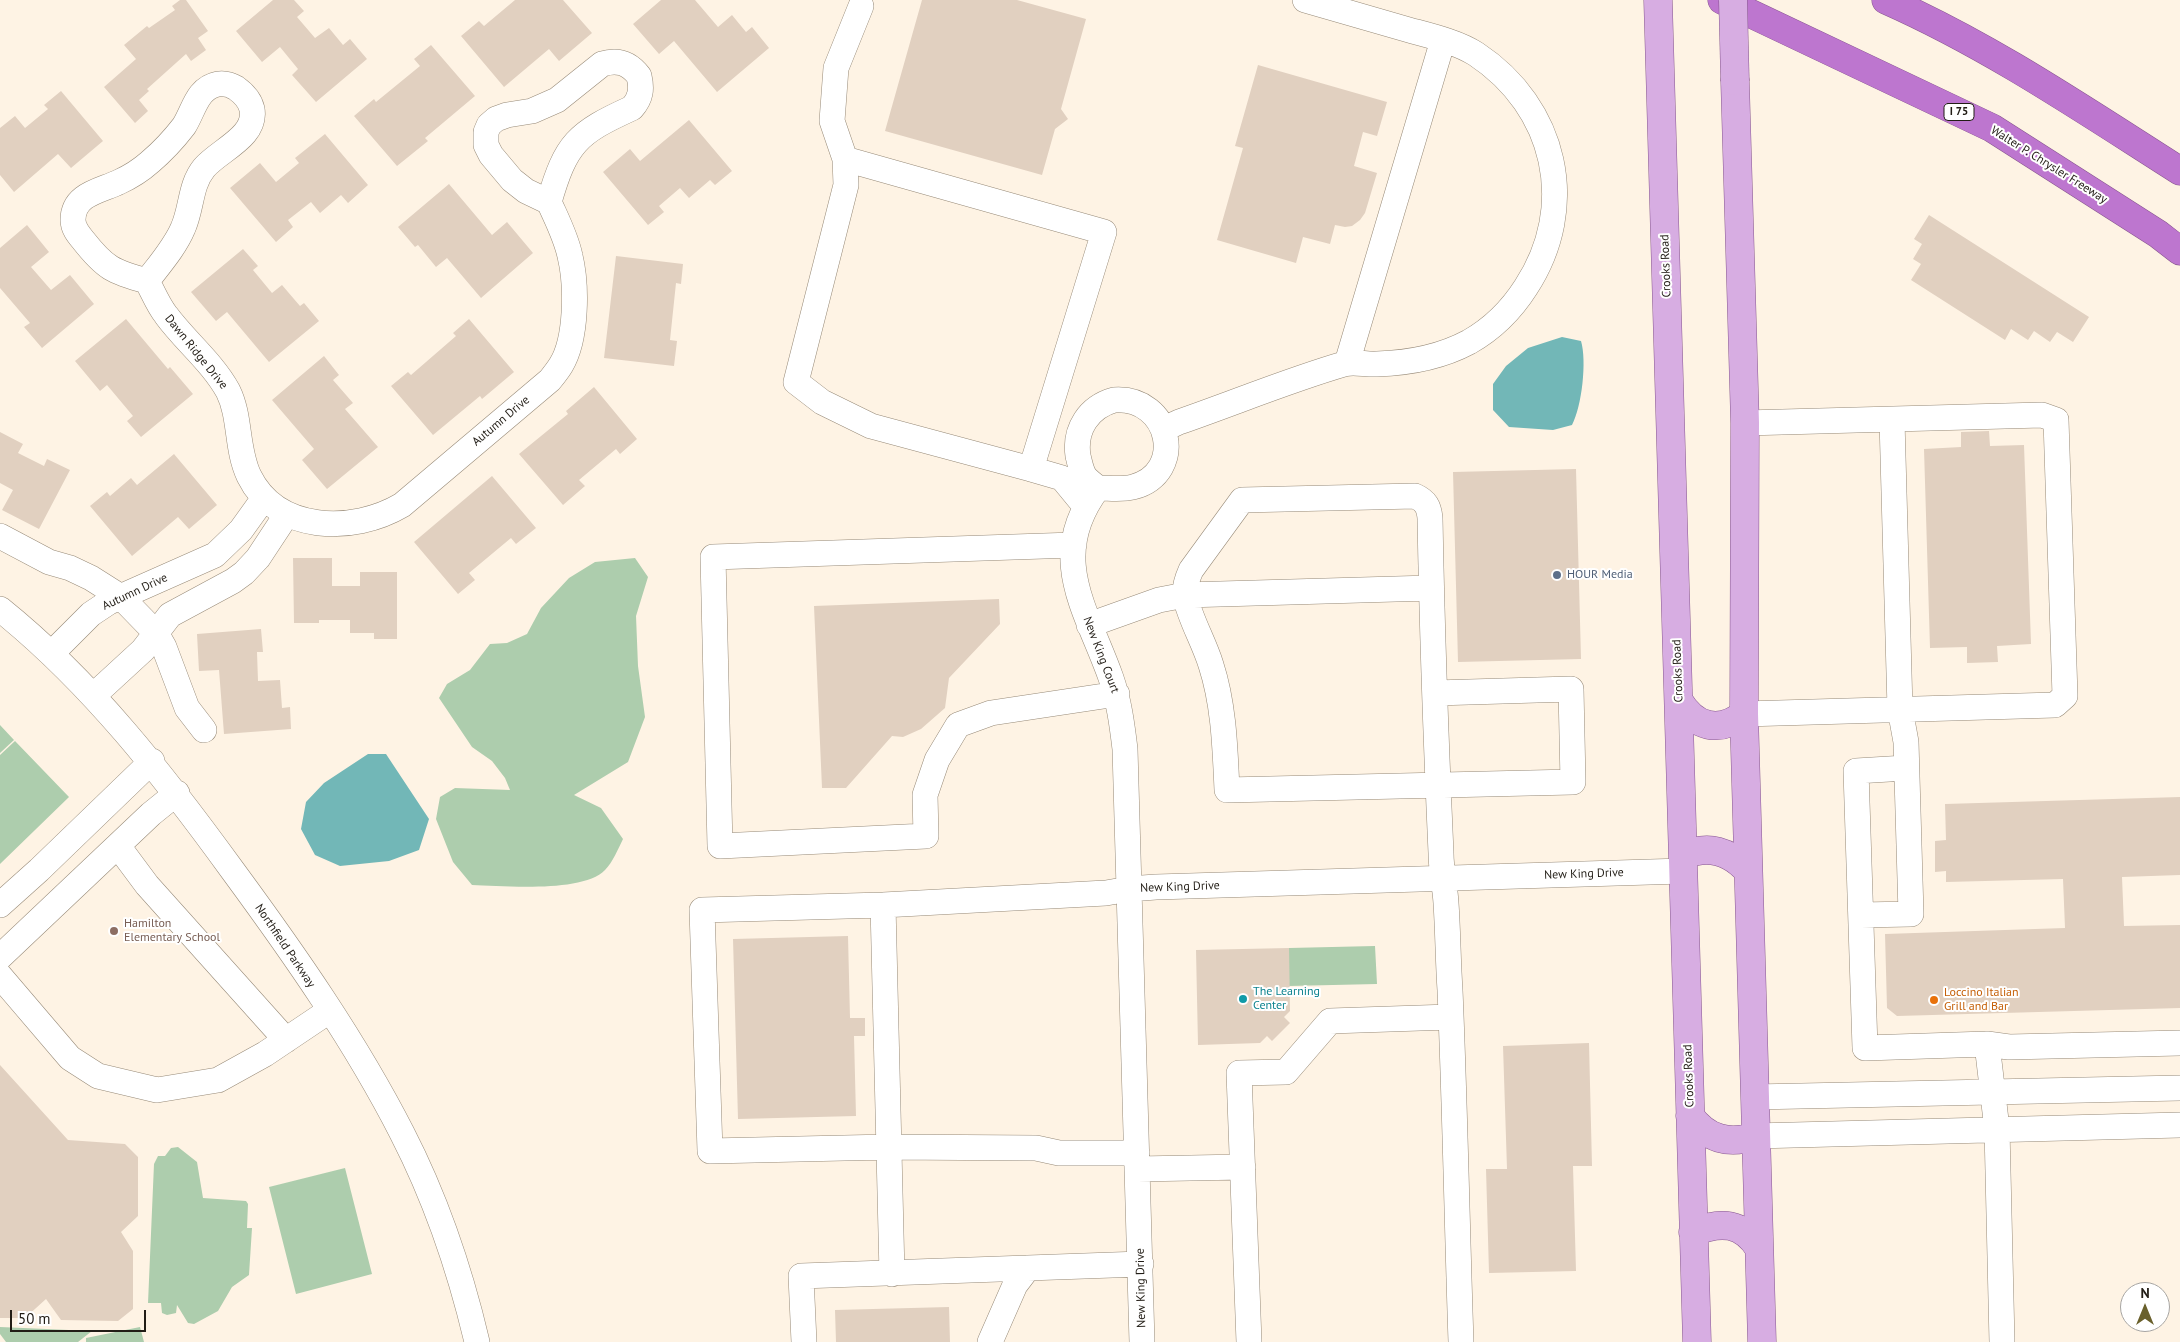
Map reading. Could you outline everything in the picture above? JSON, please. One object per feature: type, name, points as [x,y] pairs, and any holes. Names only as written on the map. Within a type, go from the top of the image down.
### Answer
[{"type":"highway","name":"Walter P. Chrysler Freeway","points":[[1722,0],[1992,128],[2158,234],[2180,251]]},
{"type":"highway","points":[[1886,0],[1935,22],[2051,90],[2180,171]]},
{"type":"main road","name":"Crooks Road","points":[[1658,0],[1697,1342]]},
{"type":"main road","points":[[1733,0],[1745,423],[1744,714],[1762,1342]]},
{"type":"main road","points":[[1679,701],[1686,713],[1704,724],[1726,725],[1736,721],[1744,714]]},
{"type":"main road","points":[[1683,863],[1694,851],[1717,850],[1739,861],[1748,871]]},
{"type":"main road","points":[[1690,1116],[1702,1130],[1717,1138],[1736,1140],[1755,1136]]},
{"type":"main road","points":[[1693,1232],[1714,1225],[1725,1225],[1746,1232],[1759,1248]]},
{"type":"street","points":[[1164,429],[1347,363],[1400,363],[1426,359],[1471,341],[1490,328],[1517,300],[1538,266],[1547,244],[1554,215],[1556,194],[1552,162],[1542,130],[1522,99],[1494,68],[1474,53],[1443,40],[1305,0]]},
{"type":"street","points":[[861,6],[836,68],[832,121],[845,159],[846,185],[796,382],[822,402],[871,426],[1062,478],[1091,497],[1133,487],[1145,482],[1156,474],[1166,455],[1167,444],[1164,429],[1152,412],[1132,401],[1105,402],[1092,411],[1084,421],[1079,433],[1077,448],[1080,465],[1086,477],[1091,497]]},
{"type":"street","points":[[1347,363],[1443,40]]},
{"type":"street","points":[[611,62],[627,65],[639,76],[640,95],[637,102],[632,108],[590,129],[574,143],[562,164],[549,202],[518,186],[491,155],[485,139],[489,125],[496,119],[507,115],[532,111],[558,100],[602,64],[611,62]]},
{"type":"street","points":[[222,84],[232,86],[242,93],[252,108],[250,126],[243,135],[205,166],[199,176],[183,229],[147,281],[113,270],[100,262],[75,230],[73,221],[74,210],[87,195],[133,175],[172,142],[185,124],[202,93],[210,86],[222,84]]},
{"type":"street","points":[[845,159],[1104,232],[1031,469]]},
{"type":"street","name":"Autumn Drive","points":[[52,653],[91,614],[108,602],[216,556],[242,530],[275,506],[302,520],[340,524],[361,522],[384,515],[402,505],[550,380],[562,364],[570,342],[573,296],[570,258],[549,202]]},
{"type":"street","name":"Dawn Ridge Drive","points":[[147,281],[165,314],[208,364],[229,393],[249,475],[275,506]]},
{"type":"street","points":[[1744,714],[2055,705],[2065,696],[2056,420],[2042,415],[1745,423]]},
{"type":"street","points":[[1861,915],[1911,914],[1906,742],[1900,709],[1892,420]]},
{"type":"street","points":[[1435,693],[1570,689],[1573,782],[1438,786],[1227,790],[1223,718],[1218,691],[1209,657],[1185,595],[1186,582],[1191,570],[1242,500],[1416,496],[1423,499],[1429,509],[1438,786],[1443,879],[1446,900],[1461,1342]]},
{"type":"street","name":"New King Court","points":[[1091,497],[1074,545],[1075,583],[1089,625],[1117,694],[1125,749],[1130,889]]},
{"type":"street","points":[[93,696],[137,656],[170,615],[233,581],[244,573],[258,558],[275,506]]},
{"type":"street","points":[[0,536],[49,562],[86,575],[121,597],[156,633],[164,647],[187,708],[204,730]]},
{"type":"street","points":[[1074,545],[713,557],[720,846],[926,836],[925,794],[937,760],[958,725],[991,713],[1117,694]]},
{"type":"street","points":[[1089,625],[1159,600],[1185,595],[1431,588]]},
{"type":"street","name":"Northfield Parkway","points":[[0,609],[52,653],[152,761],[256,902],[329,1011],[368,1072],[403,1133],[429,1191],[458,1272],[478,1342]]},
{"type":"street","points":[[0,905],[152,761]]},
{"type":"street","points":[[1906,768],[1856,770],[1865,1048],[1987,1044],[2009,1047],[2180,1043]]},
{"type":"street","points":[[0,957],[151,814],[177,793]]},
{"type":"street","points":[[118,846],[147,885],[286,1040]]},
{"type":"street","name":"New King Drive","points":[[1142,1342],[1130,889],[1443,879],[1683,863]]},
{"type":"street","points":[[1130,889],[1106,893],[883,905],[702,910],[710,1151],[889,1147],[1036,1148],[1137,1161],[1243,1167]]},
{"type":"street","points":[[883,905],[892,1274]]},
{"type":"street","points":[[0,976],[70,1058],[98,1076],[157,1090],[218,1080],[286,1040],[329,1011]]},
{"type":"street","points":[[1249,1342],[1239,1073],[1286,1072],[1330,1020],[1450,1017]]},
{"type":"street","points":[[1987,1044],[1997,1129],[2002,1342]]},
{"type":"street","points":[[1754,1097],[2180,1088]]},
{"type":"street","points":[[1755,1136],[2180,1125]]},
{"type":"street","points":[[804,1342],[801,1276],[1141,1264]]},
{"type":"street","points":[[990,1342],[1015,1285],[1028,1268]]},
{"type":"green space","points":[[635,558],[648,577],[636,616],[638,666],[645,717],[628,762],[574,795],[601,808],[623,839],[605,870],[594,877],[579,882],[562,885],[522,887],[472,885],[453,862],[436,819],[440,797],[455,788],[510,790],[505,778],[492,761],[472,747],[439,698],[447,684],[470,670],[490,644],[507,643],[527,634],[541,608],[569,578],[595,562]]},
{"type":"green space","points":[[0,725],[14,740],[0,753]]},
{"type":"green space","points":[[15,741],[69,797],[0,864],[0,755]]},
{"type":"green space","points":[[1375,946],[1377,984],[1289,986],[1289,948]]},
{"type":"green space","points":[[178,1147],[197,1162],[203,1198],[246,1201],[248,1204],[247,1228],[252,1228],[249,1275],[232,1287],[218,1311],[194,1324],[188,1323],[177,1305],[176,1313],[167,1315],[162,1313],[161,1303],[148,1303],[154,1164],[158,1156],[165,1156],[171,1148]]},
{"type":"green space","points":[[345,1168],[372,1274],[296,1294],[269,1187]]},
{"type":"green space","points":[[0,1327],[92,1331],[78,1342],[6,1342],[0,1334]]},
{"type":"green space","points":[[140,1327],[144,1342],[86,1342],[86,1338]]},
{"type":"water","points":[[1562,337],[1581,341],[1583,350],[1581,395],[1576,417],[1572,425],[1553,430],[1509,427],[1493,410],[1493,384],[1506,366],[1528,348]]},
{"type":"water","points":[[368,754],[386,754],[429,819],[419,850],[389,861],[340,866],[315,855],[301,829],[306,802],[324,783]]},
{"type":"building","points":[[180,0],[186,0],[208,31],[198,38],[206,50],[191,61],[186,54],[147,89],[149,91],[139,100],[148,111],[135,123],[104,87],[136,59],[124,45],[147,26],[149,28],[175,10],[172,6]]},
{"type":"building","points":[[273,0],[294,0],[304,11],[297,17],[315,38],[329,28],[343,45],[350,39],[367,59],[316,102],[292,75],[298,69],[280,47],[262,62],[236,31]]},
{"type":"building","points":[[515,0],[563,0],[592,33],[559,61],[549,49],[504,87],[461,36],[479,21],[484,26]]},
{"type":"building","points":[[661,0],[695,0],[718,27],[732,15],[746,32],[752,27],[769,48],[717,92],[674,41],[659,54],[633,24]]},
{"type":"building","points":[[922,0],[1017,0],[1086,19],[1061,109],[1068,119],[1055,129],[1042,175],[885,131]]},
{"type":"building","points":[[431,45],[475,96],[425,138],[428,141],[397,166],[354,116],[374,99],[376,102],[420,66],[414,59]]},
{"type":"building","points":[[1258,65],[1387,102],[1377,136],[1363,132],[1354,166],[1377,173],[1365,213],[1352,226],[1335,225],[1330,244],[1303,237],[1296,263],[1217,240],[1243,148],[1235,146]]},
{"type":"building","points":[[61,91],[103,141],[71,168],[58,154],[14,192],[0,175],[0,128],[15,116],[25,128],[48,109],[44,105]]},
{"type":"building","points":[[689,120],[732,171],[715,185],[710,180],[689,198],[680,188],[659,206],[664,212],[648,225],[603,172],[630,149],[640,161]]},
{"type":"building","points":[[325,134],[368,185],[348,203],[341,195],[320,213],[311,202],[288,220],[293,227],[276,242],[230,188],[260,163],[276,182],[299,163],[295,158]]},
{"type":"building","points":[[449,184],[492,235],[507,222],[533,253],[481,298],[447,258],[436,267],[418,245],[415,247],[398,227]]},
{"type":"building","points":[[1929,215],[2089,317],[2073,342],[2057,332],[2050,342],[2034,331],[2028,340],[2011,329],[2005,340],[1911,280],[1921,264],[1913,259],[1922,244],[1914,239]]},
{"type":"building","points":[[27,225],[49,252],[31,267],[51,290],[70,275],[94,304],[42,348],[24,327],[30,323],[0,288],[0,248]]},
{"type":"building","points":[[243,249],[258,266],[253,270],[272,293],[282,285],[300,306],[304,303],[319,321],[269,362],[227,312],[216,321],[191,292]]},
{"type":"building","points":[[616,256],[683,264],[681,284],[676,283],[670,340],[677,341],[674,366],[604,358]]},
{"type":"building","points":[[126,319],[168,369],[170,367],[193,394],[141,437],[127,421],[133,416],[107,385],[100,391],[75,361]]},
{"type":"building","points":[[469,319],[514,372],[482,399],[480,396],[433,435],[391,386],[408,372],[411,375],[456,336],[453,333]]},
{"type":"building","points":[[324,356],[339,375],[333,380],[353,403],[345,409],[378,447],[327,489],[302,460],[314,449],[272,400]]},
{"type":"building","points":[[594,387],[637,439],[620,454],[616,449],[579,480],[585,486],[563,505],[519,454],[568,414],[566,411]]},
{"type":"building","points":[[1989,431],[1990,446],[2024,445],[2031,644],[1997,646],[1998,662],[1967,663],[1967,647],[1930,648],[1924,449],[1961,447],[1961,432]]},
{"type":"building","points":[[0,432],[23,444],[18,453],[44,466],[47,459],[70,470],[39,529],[2,510],[13,490],[0,483]]},
{"type":"building","points":[[174,454],[217,505],[189,529],[178,517],[132,556],[90,506],[107,492],[110,496],[131,478],[137,485]]},
{"type":"building","points":[[1576,469],[1581,659],[1458,662],[1453,472]]},
{"type":"building","points":[[492,476],[536,528],[516,544],[511,538],[469,573],[475,580],[458,594],[414,542]]},
{"type":"building","points":[[293,558],[332,558],[332,586],[360,586],[360,572],[397,572],[397,639],[374,639],[374,633],[350,633],[350,620],[319,620],[319,623],[294,623]]},
{"type":"building","points":[[999,599],[1000,624],[949,678],[945,708],[921,729],[903,737],[892,736],[846,788],[822,788],[814,606]]},
{"type":"building","points":[[261,629],[263,652],[257,652],[258,681],[280,680],[282,708],[290,707],[291,729],[224,734],[219,670],[199,671],[197,634]]},
{"type":"building","points":[[2180,797],[2180,875],[2122,877],[2124,926],[2180,925],[2180,1008],[1897,1016],[1887,1008],[1885,934],[2065,928],[2063,879],[1946,882],[1946,871],[1935,872],[1935,841],[1946,840],[1945,804]]},
{"type":"building","points":[[848,936],[850,1018],[865,1018],[865,1036],[854,1036],[856,1116],[738,1119],[733,939]]},
{"type":"building","name":"The Learning Center","points":[[1289,948],[1290,1011],[1284,1017],[1290,1023],[1272,1041],[1267,1036],[1260,1043],[1198,1045],[1196,950]]},
{"type":"building","points":[[1589,1043],[1592,1166],[1573,1166],[1576,1271],[1489,1273],[1486,1169],[1507,1169],[1503,1046]]},
{"type":"building","points":[[0,1065],[68,1140],[125,1144],[138,1157],[138,1216],[121,1232],[133,1251],[133,1309],[118,1321],[61,1320],[46,1299],[25,1318],[0,1318]]},
{"type":"building","points":[[949,1307],[950,1342],[836,1342],[835,1310]]},
{"type":"place","name":"HOUR Media","points":[[1557,575]]},
{"type":"place","name":"Hamilton Elementary School","points":[[114,931]]},
{"type":"place","name":"The Learning Center","points":[[1243,999]]},
{"type":"place","name":"Loccino Italian Grill and Bar","points":[[1934,1000]]}]
